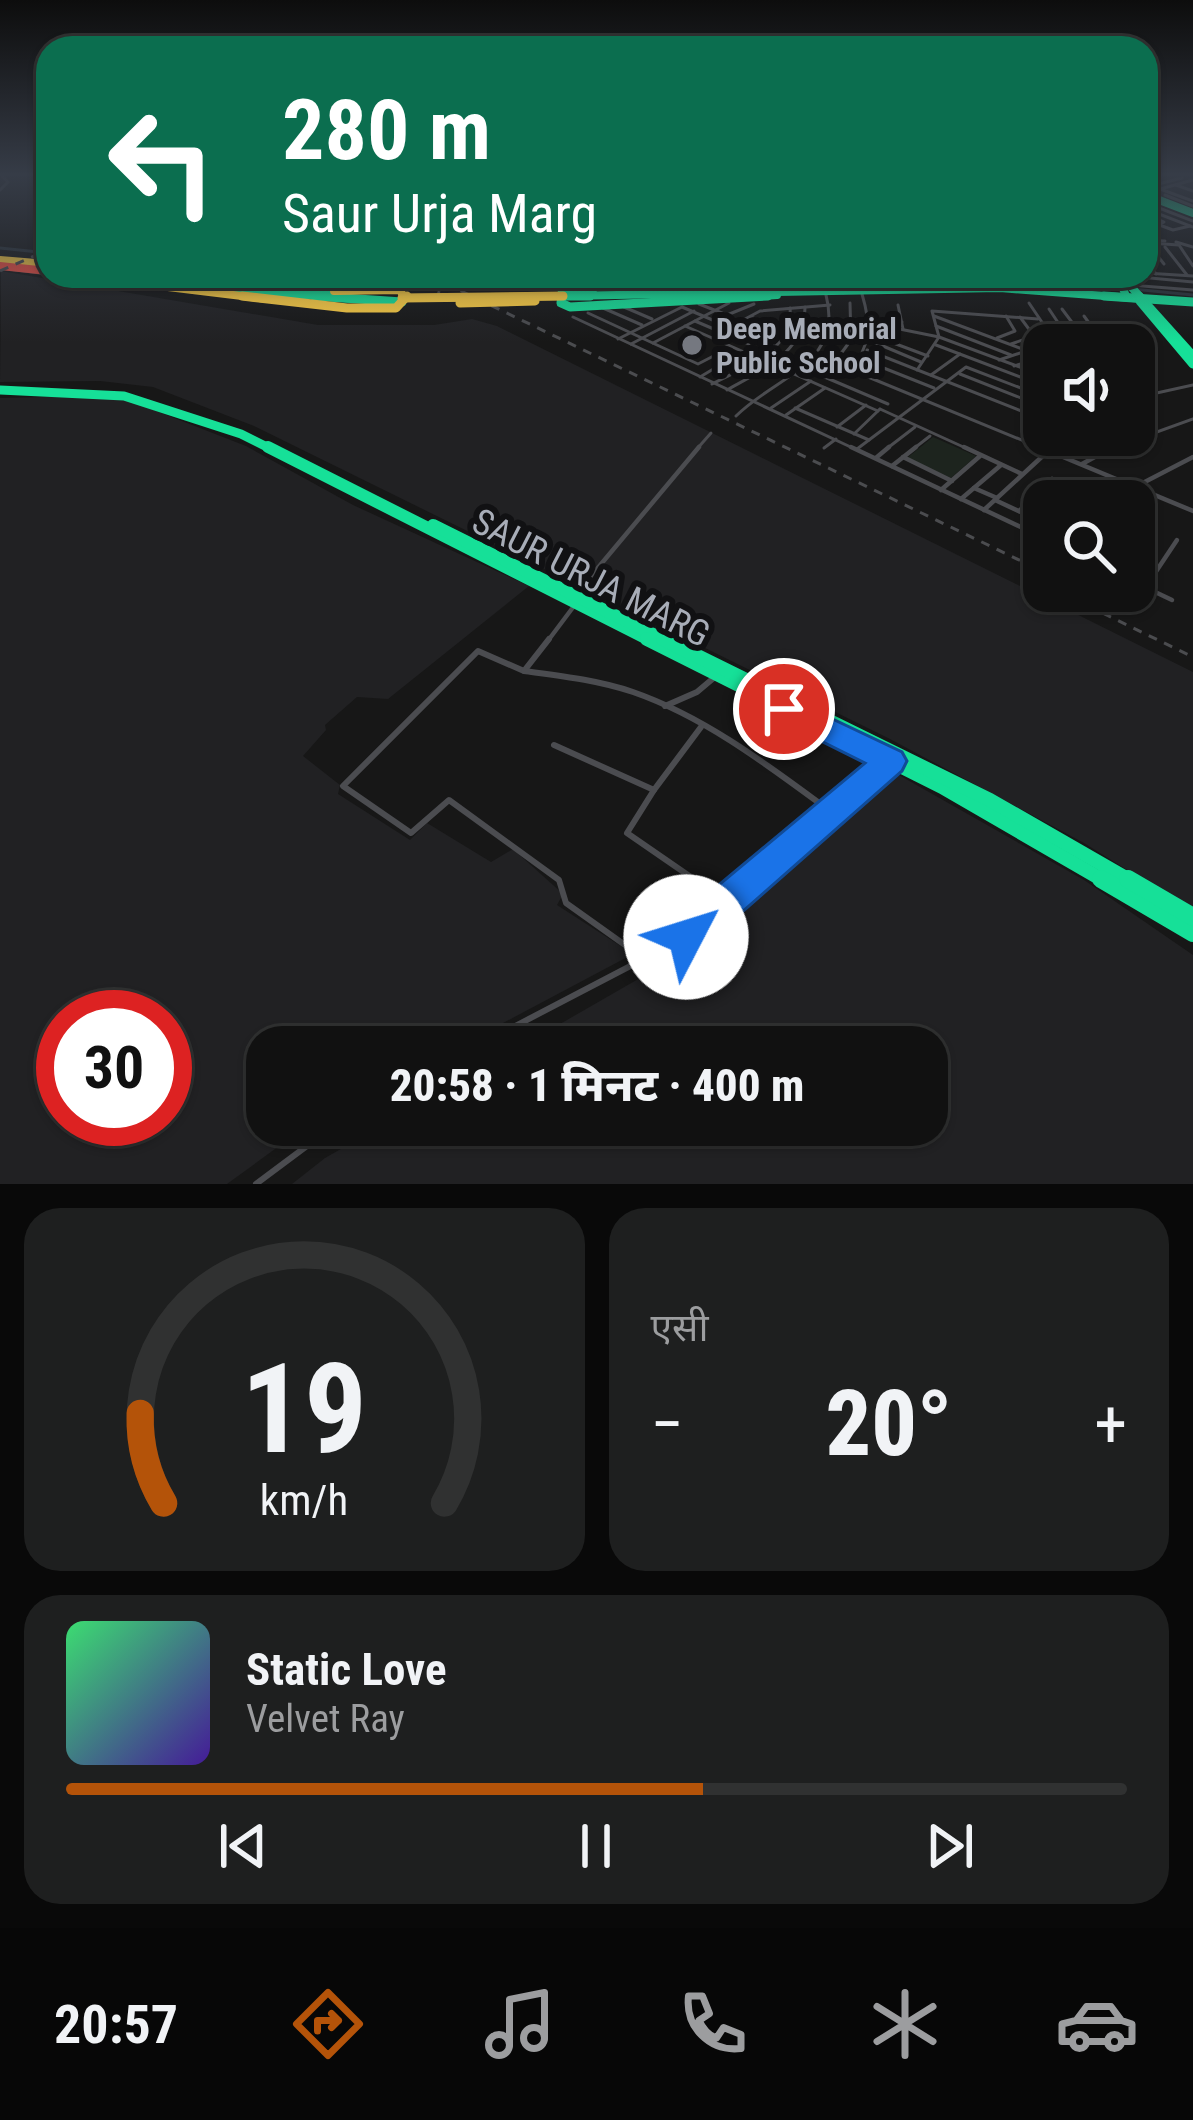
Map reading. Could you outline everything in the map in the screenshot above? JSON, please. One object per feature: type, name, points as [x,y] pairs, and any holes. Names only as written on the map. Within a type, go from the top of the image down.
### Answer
[{"type":"main road","points":[[2,266],[36,267]]},
{"type":"main road","points":[[189,288],[402,300],[776,294]]},
{"type":"main road","points":[[190,288],[347,308],[395,308],[408,296],[400,290],[311,288]]},
{"type":"main road","points":[[261,288],[402,300]]},
{"type":"main road","points":[[776,294],[560,292],[561,303],[570,307],[776,294],[830,289],[1130,293],[1193,303]]},
{"type":"main road","points":[[1130,293],[1170,304],[1193,303]]},
{"type":"main road","points":[[1130,293],[1193,360]]},
{"type":"main road","name":"SAUR URJA MARG","points":[[0,389],[128,389],[207,417],[725,677],[990,800],[1193,917]]},
{"type":"main road","name":"SAUR URJA MARG","points":[[893,757],[1193,933]]},
{"type":"street","points":[[1158,242],[1179,245],[1192,274]]},
{"type":"street","points":[[1162,243],[1193,248]]},
{"type":"street","points":[[1162,243],[1192,274]]},
{"type":"street","points":[[1158,256],[1164,264]]},
{"type":"street","points":[[1158,276],[1192,274]]},
{"type":"street","points":[[730,326],[749,316],[790,308],[830,289]]},
{"type":"street","points":[[830,289],[870,323],[938,337],[1023,368]]},
{"type":"street","points":[[736,416],[749,400],[817,356],[832,334],[830,289]]},
{"type":"street","points":[[830,289],[850,343],[834,363]]},
{"type":"street","points":[[727,390],[770,364],[803,335],[830,289]]},
{"type":"street","points":[[1130,293],[1193,290]]},
{"type":"street","points":[[653,343],[729,303]]},
{"type":"street","points":[[1029,303],[1042,324]]},
{"type":"street","points":[[699,304],[728,315],[754,304]]},
{"type":"street","points":[[898,304],[903,329]]},
{"type":"street","points":[[624,307],[656,320]]},
{"type":"street","points":[[603,308],[644,326]]},
{"type":"street","points":[[618,339],[680,308],[776,346]]},
{"type":"street","points":[[712,383],[790,334],[790,308]]},
{"type":"street","points":[[1049,309],[1059,324]]},
{"type":"street","points":[[1062,309],[1073,324]]},
{"type":"street","points":[[631,344],[694,311]]},
{"type":"street","points":[[917,370],[936,345],[932,311],[1038,319]]},
{"type":"street","points":[[588,313],[698,364],[731,347]]},
{"type":"street","points":[[749,316],[790,334]]},
{"type":"street","points":[[934,316],[1023,349]]},
{"type":"street","points":[[994,339],[1015,331],[1006,316]]},
{"type":"street","points":[[1084,316],[1089,324]]},
{"type":"street","points":[[573,317],[1023,529]]},
{"type":"street","points":[[1009,344],[1034,336],[1020,317]]},
{"type":"street","points":[[695,321],[749,344]]},
{"type":"street","points":[[886,321],[902,322]]},
{"type":"street","points":[[850,370],[867,350],[870,323]]},
{"type":"street","points":[[685,326],[1022,474]]},
{"type":"street","points":[[936,326],[1011,355]]},
{"type":"street","points":[[871,338],[928,356]]},
{"type":"street","points":[[871,338],[923,363]]},
{"type":"street","points":[[976,351],[984,344]]},
{"type":"street","points":[[936,345],[1023,378]]},
{"type":"street","points":[[867,350],[1023,412]]},
{"type":"street","points":[[999,360],[1023,351]]},
{"type":"street","points":[[931,375],[960,354]]},
{"type":"street","points":[[700,377],[735,356]]},
{"type":"street","points":[[817,356],[1023,442]]},
{"type":"street","points":[[861,359],[936,388]]},
{"type":"street","points":[[1015,365],[1023,363]]},
{"type":"street","points":[[801,367],[888,404]]},
{"type":"street","points":[[857,449],[968,367],[1023,389]]},
{"type":"street","points":[[958,373],[1023,399]]},
{"type":"street","points":[[770,409],[811,381]]},
{"type":"street","points":[[1155,393],[1193,385]]},
{"type":"street","points":[[785,416],[825,388]]},
{"type":"street","points":[[854,434],[903,392]]},
{"type":"street","points":[[838,427],[866,405]]},
{"type":"street","points":[[795,409],[869,440]]},
{"type":"street","points":[[1155,432],[1193,419]]},
{"type":"street","points":[[875,458],[915,427]]},
{"type":"street","points":[[524,670],[711,434]]},
{"type":"street","points":[[892,466],[932,434]]},
{"type":"street","points":[[824,448],[836,440]]},
{"type":"street","points":[[941,490],[980,456]]},
{"type":"street","points":[[984,510],[1043,456]]},
{"type":"street","points":[[1058,456],[1118,480]]},
{"type":"street","points":[[1081,465],[1096,456]]},
{"type":"street","points":[[902,457],[952,481]]},
{"type":"street","points":[[1149,480],[1193,457]]},
{"type":"street","points":[[961,499],[1001,465]]},
{"type":"street","points":[[1005,521],[1052,479]]},
{"type":"street","points":[[974,488],[1023,512]]},
{"type":"street","points":[[1155,495],[1192,509]]},
{"type":"street","points":[[1155,573],[1177,540]]},
{"type":"street","points":[[1155,592],[1172,600]]},
{"type":"street","points":[[646,959],[566,903],[559,880],[449,800],[411,833],[343,786],[478,652],[524,670],[609,684],[662,706],[771,768],[831,812]]},
{"type":"street","points":[[662,706],[725,677]]},
{"type":"street","points":[[701,727],[628,832],[727,902]]},
{"type":"street","points":[[554,745],[654,790]]},
{"type":"street","points":[[517,1026],[686,937],[893,757]]},
{"type":"street","points":[[256,1184],[307,1146]]},
{"type":"shaded area","points":[[1,271],[36,277],[36,288],[101,288],[318,325],[434,325],[472,319],[497,326],[1023,587],[1023,612],[1072,612],[1193,672],[1193,911],[1084,843],[890,739],[254,426],[153,387],[100,381],[0,382]]},
{"type":"shaded area","points":[[0,398],[128,400],[246,446],[353,505],[529,586],[388,699],[357,697],[325,725],[326,730],[303,756],[340,785],[338,794],[410,840],[427,823],[491,862],[513,849],[563,894],[557,905],[633,954],[498,1026],[246,1026],[246,1146],[279,1146],[227,1184],[0,1184]]},
{"type":"shaded area","points":[[933,437],[976,456],[951,478],[907,458]]},
{"type":"shaded area","points":[[897,774],[1084,880],[1193,955],[1193,1184],[292,1184],[346,1146],[948,1146],[948,1026],[557,1026],[687,951]]},
{"type":"waterway","points":[[0,248],[36,252]]},
{"type":"waterway","points":[[1123,288],[1193,295]]},
{"type":"railway","points":[[0,271],[36,255]]},
{"type":"railway","points":[[425,288],[440,293]]},
{"type":"railway","points":[[455,288],[1023,562]]},
{"type":"railway","points":[[1100,612],[1193,657]]},
{"type":"traffic: fast","points":[[212,288],[402,302]]},
{"type":"traffic: fast","points":[[301,288],[334,291]]},
{"type":"traffic: fast","points":[[563,296],[1000,288],[1193,302]]},
{"type":"traffic: fast","points":[[1123,288],[1126,296]]},
{"type":"traffic: fast","points":[[1132,288],[1193,356]]},
{"type":"traffic: fast","points":[[593,290],[562,290],[561,303],[570,307],[777,295]]},
{"type":"traffic: fast","points":[[1140,301],[1193,364]]},
{"type":"traffic: fast","points":[[0,390],[124,396],[241,434],[942,787],[1193,933]]},
{"type":"traffic: fast","points":[[433,525],[990,800],[1193,917]]},
{"type":"traffic: slow","points":[[0,260],[36,263]]},
{"type":"traffic: slow","points":[[178,288],[347,308],[396,308],[408,296],[400,290],[334,291]]},
{"type":"traffic: slow","points":[[402,298],[563,296]]},
{"type":"traffic: slow","points":[[460,303],[535,301]]},
{"type":"traffic: jam","points":[[0,266],[36,270]]},
{"type":"place","name":"Deep Memorial Public School","points":[[692,345]]},
{"type":"route","points":[[686,937],[890,761],[784,709]]}]
